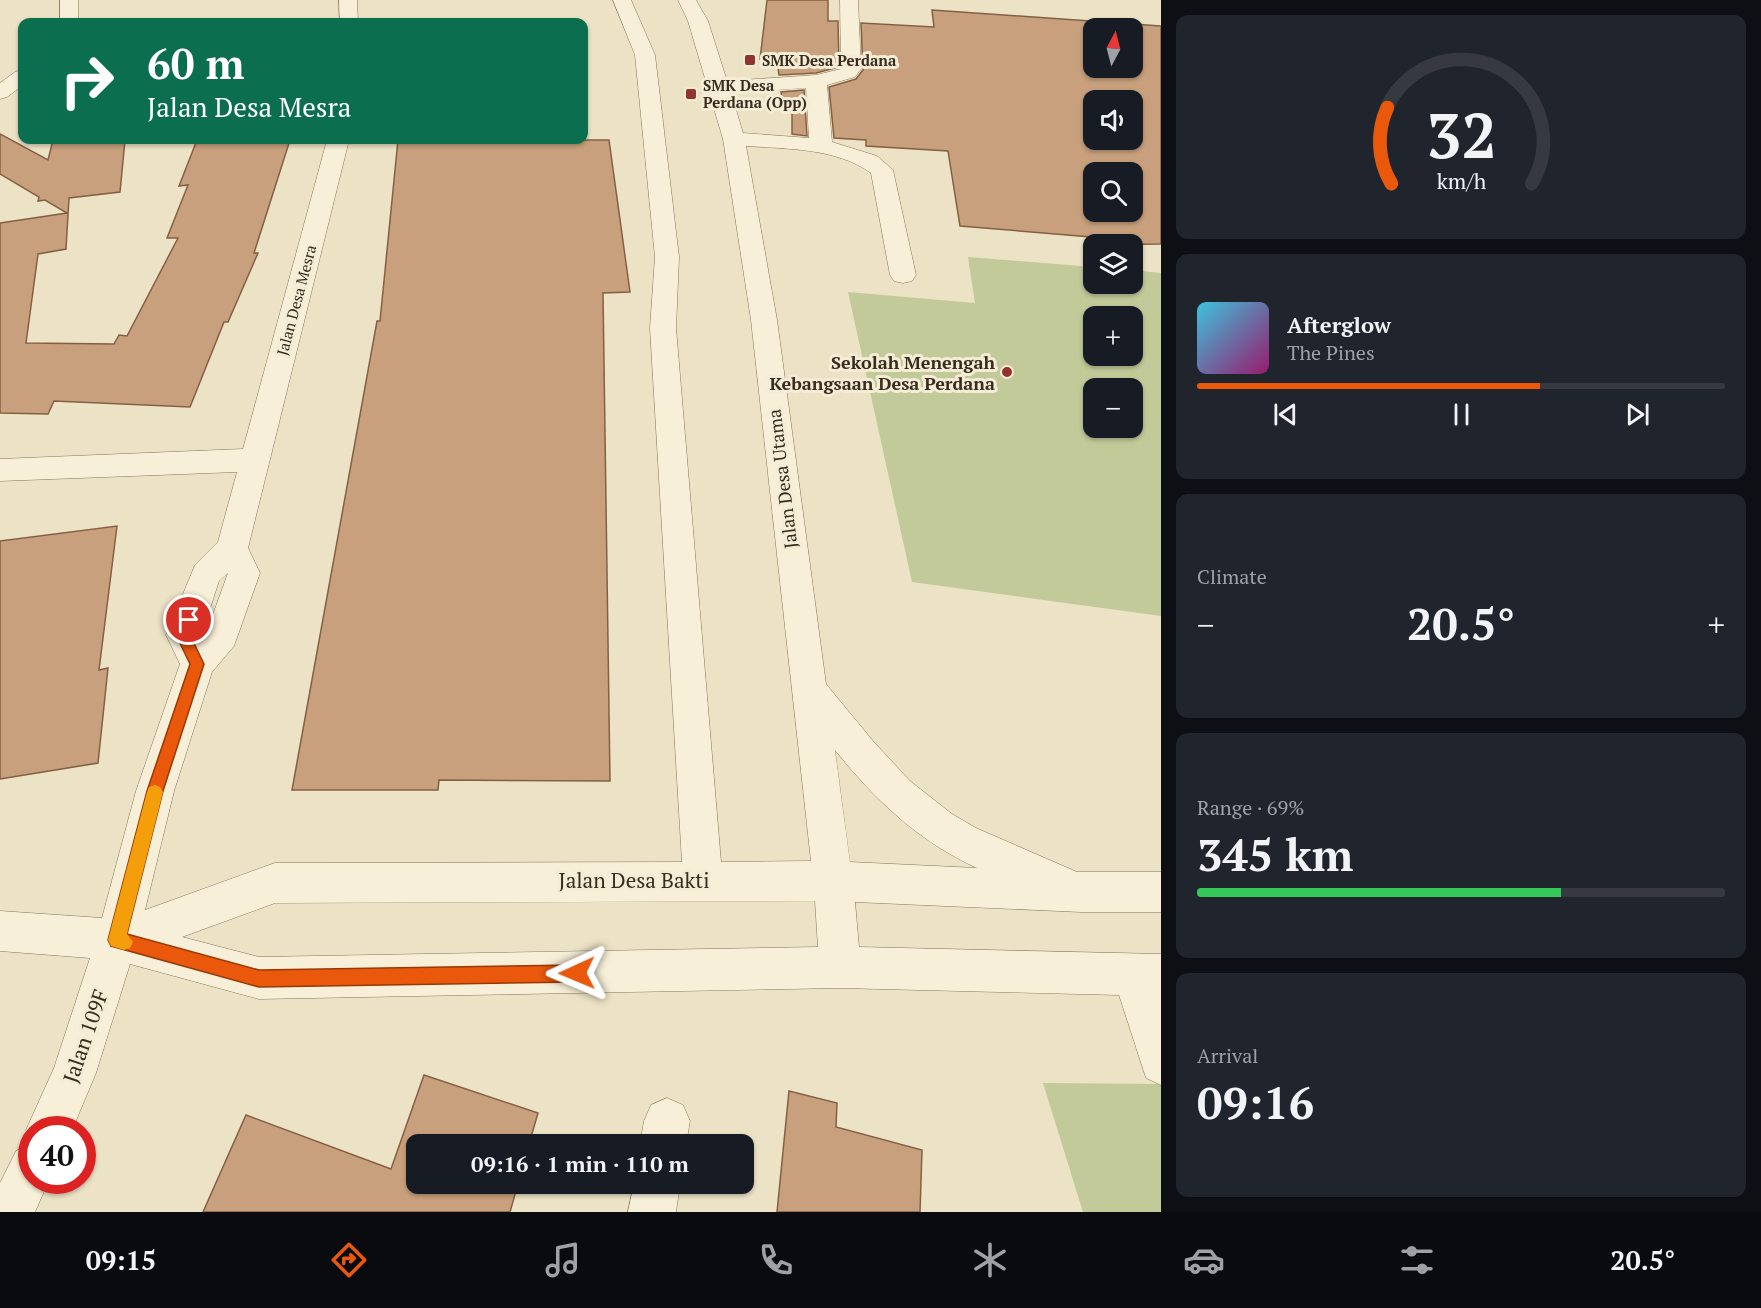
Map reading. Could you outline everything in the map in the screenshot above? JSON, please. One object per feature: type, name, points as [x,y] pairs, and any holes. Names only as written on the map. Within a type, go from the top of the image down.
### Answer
[{"type":"street","points":[[69,0],[69,18]]},
{"type":"street","points":[[348,0],[349,18]]},
{"type":"street","points":[[622,0],[645,55],[667,257],[663,328],[703,879]]},
{"type":"street","name":"Jalan Desa Utama","points":[[687,0],[698,21],[734,139],[764,320],[786,518],[833,880],[840,967]]},
{"type":"street","points":[[720,88],[816,81],[844,76],[851,69],[849,0]]},
{"type":"street","points":[[0,93],[18,79]]},
{"type":"street","points":[[816,81],[821,146]]},
{"type":"street","points":[[734,139],[821,146],[868,159],[882,170],[903,275]]},
{"type":"street","name":"Jalan Desa Mesra","points":[[117,940],[155,791],[197,664],[222,636],[244,573],[232,548],[337,144]]},
{"type":"street","points":[[0,470],[255,460]]},
{"type":"street","points":[[810,690],[881,777],[920,812],[961,840],[1081,892]]},
{"type":"street","name":"Jalan Desa Bakti","points":[[117,940],[275,883],[833,880],[1081,892],[1161,891]]},
{"type":"street","name":"Jalan Desa Bakti","points":[[0,931],[117,940],[259,978],[410,977],[840,967],[1148,975]]},
{"type":"street","name":"Jalan 109F","points":[[55,1116],[74,1073],[117,940]]},
{"type":"street","points":[[1148,975],[1161,1063]]},
{"type":"street","points":[[11,1212],[19,1194]]},
{"type":"street","points":[[652,1212],[655,1194]]},
{"type":"green space","points":[[968,257],[1083,266],[1083,294],[1143,294],[1143,271],[1161,273],[1161,616],[912,582],[848,292],[975,303]]},
{"type":"green space","points":[[1043,1083],[1161,1084],[1161,1212],[1083,1212]]},
{"type":"building","points":[[767,0],[828,0],[828,21],[838,21],[839,67],[816,73],[779,75],[777,60],[760,59]]},
{"type":"building","points":[[932,10],[1083,21],[1083,78],[1143,78],[1143,25],[1161,26],[1161,244],[1143,244],[1143,234],[1083,234],[1083,236],[960,226],[948,151],[866,146],[866,140],[834,138],[829,87],[856,79],[863,70],[861,23],[934,27]]},
{"type":"building","points":[[804,90],[807,136],[792,134],[792,105],[783,105],[781,92]]},
{"type":"building","points":[[0,134],[48,160],[52,144],[125,144],[120,192],[69,198],[66,249],[38,254],[26,343],[114,344],[119,335],[127,336],[178,238],[167,238],[188,185],[179,186],[195,144],[289,144],[254,253],[258,253],[228,322],[224,322],[190,407],[54,401],[48,414],[0,413],[0,223],[67,213],[45,200],[38,201],[39,197],[0,174]]},
{"type":"building","points":[[588,140],[609,140],[630,292],[603,293],[610,781],[439,780],[438,790],[292,790],[377,321],[380,321],[398,144],[588,144]]},
{"type":"building","points":[[117,526],[99,670],[108,668],[98,763],[0,779],[0,541]]},
{"type":"building","points":[[424,1075],[538,1113],[532,1134],[406,1134],[406,1194],[515,1194],[510,1212],[203,1212],[246,1115],[391,1169]]},
{"type":"building","points":[[789,1091],[837,1103],[836,1127],[922,1150],[920,1212],[777,1212]]},
{"type":"slow traffic","points":[[124,942],[117,940],[155,792]]},
{"type":"place","name":"SMK Desa Perdana","points":[[750,60]]},
{"type":"place","name":"SMK Desa Perdana (Opp)","points":[[691,94]]},
{"type":"place","name":"Sekolah Menengah Kebangsaan Desa Perdana","points":[[1007,372]]},
{"type":"route","points":[[189,620],[183,635],[197,664],[155,791],[117,940],[259,978],[577,973]]}]
